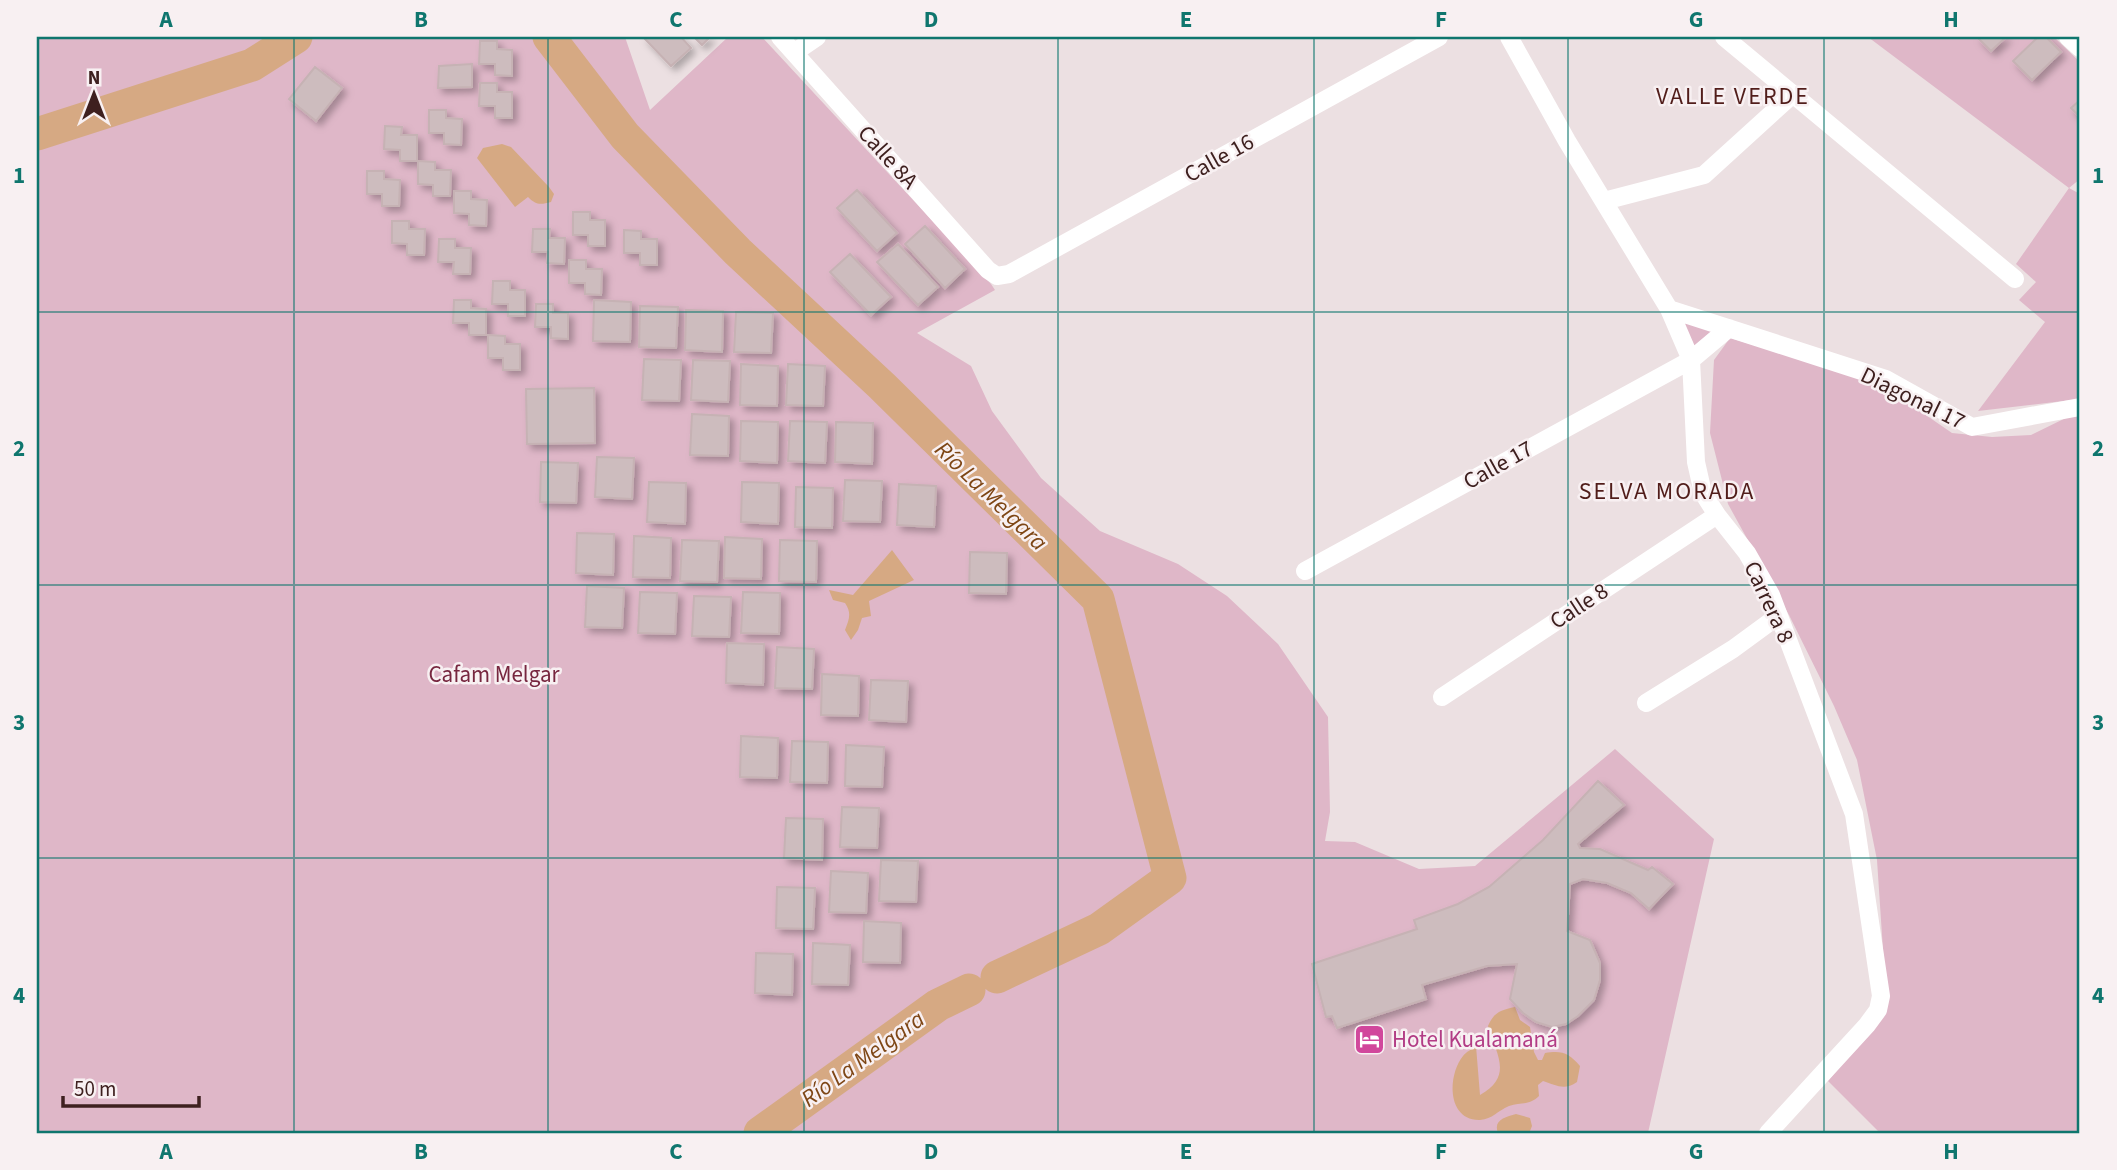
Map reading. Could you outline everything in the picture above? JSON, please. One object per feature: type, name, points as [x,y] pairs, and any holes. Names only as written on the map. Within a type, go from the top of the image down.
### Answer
[{"type":"street","name":"Calle 8A","points":[[780,37],[988,270],[997,276]]},
{"type":"street","points":[[795,51],[817,37]]},
{"type":"street","name":"Calle 16","points":[[997,276],[1009,274],[1439,37]]},
{"type":"street","name":"Carrera 8","points":[[1509,37],[1567,141],[1668,309],[1692,360],[1696,462],[1703,494],[1747,553],[1771,595],[1854,814],[1881,996],[1878,1010],[1768,1133]]},
{"type":"street","points":[[1724,37],[2015,279]]},
{"type":"street","points":[[2068,37],[2080,48]]},
{"type":"street","points":[[1604,201],[1704,175],[1793,94]]},
{"type":"street","name":"Diagonal 17","points":[[1668,309],[1886,379],[1972,427],[2080,407]]},
{"type":"street","name":"Calle 17","points":[[1305,570],[1692,360],[1729,328]]},
{"type":"street","name":"Calle 8","points":[[1441,697],[1717,515]]},
{"type":"street","points":[[1646,703],[1733,649],[1778,616]]},
{"type":"green space","name":"Cafam Melgar","points":[[37,37],[625,37],[650,110],[728,37],[762,37],[995,290],[917,333],[971,366],[992,411],[1041,478],[1100,531],[1178,564],[1227,596],[1278,644],[1328,717],[1330,812],[1325,841],[1355,842],[1419,869],[1475,866],[1615,749],[1714,839],[1648,1133],[37,1133]]},
{"type":"green space","points":[[1868,37],[2054,37],[2080,62],[2080,179],[2069,188]]},
{"type":"green space","points":[[2069,188],[2080,194],[2080,399],[1978,411],[2045,322],[2019,300],[2036,282],[2016,264]]},
{"type":"green space","points":[[1678,316],[1720,330],[1693,353]]},
{"type":"green space","points":[[1730,338],[1855,375],[1901,398],[1952,433],[1992,437],[2031,435],[2080,411],[2080,1133],[1880,1133],[1828,1081],[1887,1010],[1877,860],[1857,760],[1834,706],[1789,615],[1728,504],[1710,433],[1714,360]]},
{"type":"shaded area","points":[[502,144],[511,147],[549,187],[554,194],[551,202],[538,204],[528,197],[515,207],[477,158],[483,148]]},
{"type":"shaded area","points":[[892,550],[914,580],[869,601],[871,616],[862,618],[851,640],[845,630],[849,610],[845,603],[833,600],[829,590],[853,595]]},
{"type":"shaded area","points":[[1515,1007],[1520,1020],[1530,1027],[1538,1060],[1542,1060],[1545,1053],[1561,1052],[1569,1055],[1580,1066],[1577,1082],[1564,1087],[1543,1081],[1538,1085],[1539,1096],[1532,1101],[1509,1106],[1484,1119],[1469,1118],[1461,1113],[1453,1096],[1454,1075],[1458,1065],[1464,1055],[1476,1046],[1480,1095],[1490,1088],[1497,1080],[1500,1064],[1488,1026],[1498,1012]]},
{"type":"shaded area","points":[[1516,1114],[1530,1118],[1530,1131],[1498,1133],[1499,1122]]},
{"type":"building","points":[[643,37],[681,37],[691,48],[671,66]]},
{"type":"building","points":[[694,37],[710,37],[702,45]]},
{"type":"building","points":[[1977,37],[2006,37],[1991,51]]},
{"type":"building","points":[[2038,37],[2046,37],[2061,52],[2032,80],[2013,61]]},
{"type":"building","points":[[480,41],[497,41],[497,49],[512,50],[512,76],[495,75],[495,64],[479,64]]},
{"type":"building","points":[[472,64],[472,87],[438,88],[439,66]]},
{"type":"building","points":[[315,67],[342,88],[316,121],[289,99]]},
{"type":"building","points":[[480,83],[497,83],[497,92],[512,92],[512,118],[495,118],[495,106],[479,106]]},
{"type":"building","points":[[2080,100],[2080,117],[2071,108]]},
{"type":"building","points":[[429,110],[446,110],[446,118],[462,119],[461,145],[444,144],[444,133],[429,133]]},
{"type":"building","points":[[385,126],[402,127],[401,135],[417,135],[417,161],[400,161],[400,150],[384,149]]},
{"type":"building","points":[[418,161],[435,162],[435,170],[451,170],[450,196],[433,196],[433,185],[418,184]]},
{"type":"building","points":[[367,171],[384,171],[384,179],[400,180],[399,206],[382,206],[382,194],[367,194]]},
{"type":"building","points":[[857,190],[897,233],[877,251],[837,208]]},
{"type":"building","points":[[454,191],[471,191],[471,199],[487,200],[486,226],[469,225],[469,214],[454,213]]},
{"type":"building","points":[[573,212],[590,212],[590,220],[605,220],[605,246],[588,246],[588,235],[573,235]]},
{"type":"building","points":[[392,221],[409,221],[409,229],[425,229],[424,255],[407,255],[407,244],[392,243]]},
{"type":"building","points":[[925,226],[965,269],[945,288],[905,244]]},
{"type":"building","points":[[533,229],[550,229],[549,238],[565,238],[564,264],[547,263],[548,252],[532,252]]},
{"type":"building","points":[[624,230],[641,231],[641,239],[657,239],[657,265],[640,265],[640,253],[624,253]]},
{"type":"building","points":[[439,239],[455,239],[455,248],[471,248],[470,274],[453,274],[454,262],[438,262]]},
{"type":"building","points":[[898,244],[938,287],[918,305],[877,262]]},
{"type":"building","points":[[850,254],[891,297],[871,315],[830,272]]},
{"type":"building","points":[[569,260],[586,260],[586,269],[602,269],[601,295],[585,294],[585,283],[569,283]]},
{"type":"building","points":[[493,281],[510,281],[510,290],[525,290],[525,316],[508,316],[508,304],[492,304]]},
{"type":"building","points":[[454,300],[471,300],[471,308],[486,309],[486,335],[469,335],[469,323],[453,323]]},
{"type":"building","points":[[594,300],[631,302],[630,342],[593,341]]},
{"type":"building","points":[[536,304],[553,304],[553,313],[568,313],[568,339],[551,338],[551,327],[535,327]]},
{"type":"building","points":[[640,306],[678,307],[676,348],[639,347]]},
{"type":"building","points":[[686,310],[723,311],[722,352],[685,350]]},
{"type":"building","points":[[736,312],[773,313],[771,353],[734,352]]},
{"type":"building","points":[[488,335],[505,336],[505,344],[520,344],[520,370],[503,370],[503,358],[488,358]]},
{"type":"building","points":[[644,359],[681,360],[679,401],[642,400]]},
{"type":"building","points":[[693,360],[730,361],[728,402],[691,400]]},
{"type":"building","points":[[741,364],[778,366],[777,406],[740,405]]},
{"type":"building","points":[[788,364],[825,366],[823,406],[786,405]]},
{"type":"building","points":[[594,388],[595,443],[527,444],[526,389]]},
{"type":"building","points":[[692,414],[729,416],[728,456],[690,455]]},
{"type":"building","points":[[741,421],[778,422],[777,463],[740,461]]},
{"type":"building","points":[[790,421],[827,422],[825,463],[788,461]]},
{"type":"building","points":[[836,422],[873,423],[872,464],[835,462]]},
{"type":"building","points":[[597,457],[634,458],[632,499],[595,497]]},
{"type":"building","points":[[541,462],[578,463],[576,503],[540,502]]},
{"type":"building","points":[[845,480],[882,481],[880,522],[843,521]]},
{"type":"building","points":[[649,482],[686,483],[685,524],[647,522]]},
{"type":"building","points":[[742,482],[779,483],[778,524],[741,522]]},
{"type":"building","points":[[899,484],[936,486],[934,527],[897,525]]},
{"type":"building","points":[[796,487],[833,488],[832,528],[795,527]]},
{"type":"building","points":[[577,533],[614,534],[613,575],[576,573]]},
{"type":"building","points":[[634,536],[671,538],[670,578],[633,577]]},
{"type":"building","points":[[725,537],[762,539],[761,579],[724,578]]},
{"type":"building","points":[[682,540],[719,541],[717,582],[680,581]]},
{"type":"building","points":[[780,540],[817,541],[816,582],[779,581]]},
{"type":"building","points":[[970,552],[1007,553],[1006,594],[969,593]]},
{"type":"building","points":[[587,586],[624,588],[622,628],[585,627]]},
{"type":"building","points":[[640,592],[677,593],[675,634],[638,633]]},
{"type":"building","points":[[743,592],[780,593],[779,634],[741,633]]},
{"type":"building","points":[[694,596],[731,597],[729,637],[692,636]]},
{"type":"building","points":[[727,643],[764,644],[763,685],[726,683]]},
{"type":"building","points":[[777,647],[814,649],[812,689],[775,688]]},
{"type":"building","points":[[822,674],[859,676],[858,716],[821,715]]},
{"type":"building","points":[[871,680],[908,681],[906,722],[869,720]]},
{"type":"building","points":[[741,736],[778,738],[777,778],[740,777]]},
{"type":"building","points":[[792,741],[828,742],[827,783],[790,782]]},
{"type":"building","points":[[846,745],[884,747],[882,787],[845,786]]},
{"type":"building","points":[[1598,781],[1624,805],[1578,844],[1580,848],[1600,849],[1648,870],[1652,867],[1673,884],[1649,909],[1631,893],[1607,883],[1583,879],[1570,884],[1567,931],[1590,940],[1600,963],[1600,980],[1594,1000],[1578,1016],[1566,1024],[1552,1027],[1536,1022],[1523,1013],[1510,999],[1517,964],[1487,966],[1422,985],[1426,999],[1337,1028],[1332,1016],[1326,1017],[1312,964],[1417,929],[1414,920],[1458,904],[1489,887],[1543,840]]},
{"type":"building","points":[[842,807],[879,808],[877,848],[840,847]]},
{"type":"building","points":[[786,818],[823,819],[822,860],[784,858]]},
{"type":"building","points":[[881,860],[918,861],[916,902],[879,901]]},
{"type":"building","points":[[831,871],[868,873],[866,913],[829,912]]},
{"type":"building","points":[[777,887],[815,888],[813,929],[776,928]]},
{"type":"building","points":[[864,921],[901,923],[900,963],[863,962]]},
{"type":"building","points":[[813,943],[850,945],[848,985],[812,984]]},
{"type":"building","points":[[756,953],[793,954],[792,995],[755,993]]},
{"type":"waterway","name":"Río La Melgara","points":[[37,134],[252,65],[296,37]]},
{"type":"waterway","name":"Río La Melgara","points":[[549,37],[625,136],[738,252],[882,386],[1098,599],[1170,878],[1099,929],[997,977]]},
{"type":"waterway","name":"Río La Melgara","points":[[760,1133],[938,1005],[969,990]]},
{"type":"place","name":"Hotel Kualamaná","points":[[1369,1039]]},
{"type":"district","name":"VALLE VERDE","points":[[1733,96]]},
{"type":"district","name":"SELVA MORADA","points":[[1667,491]]}]
